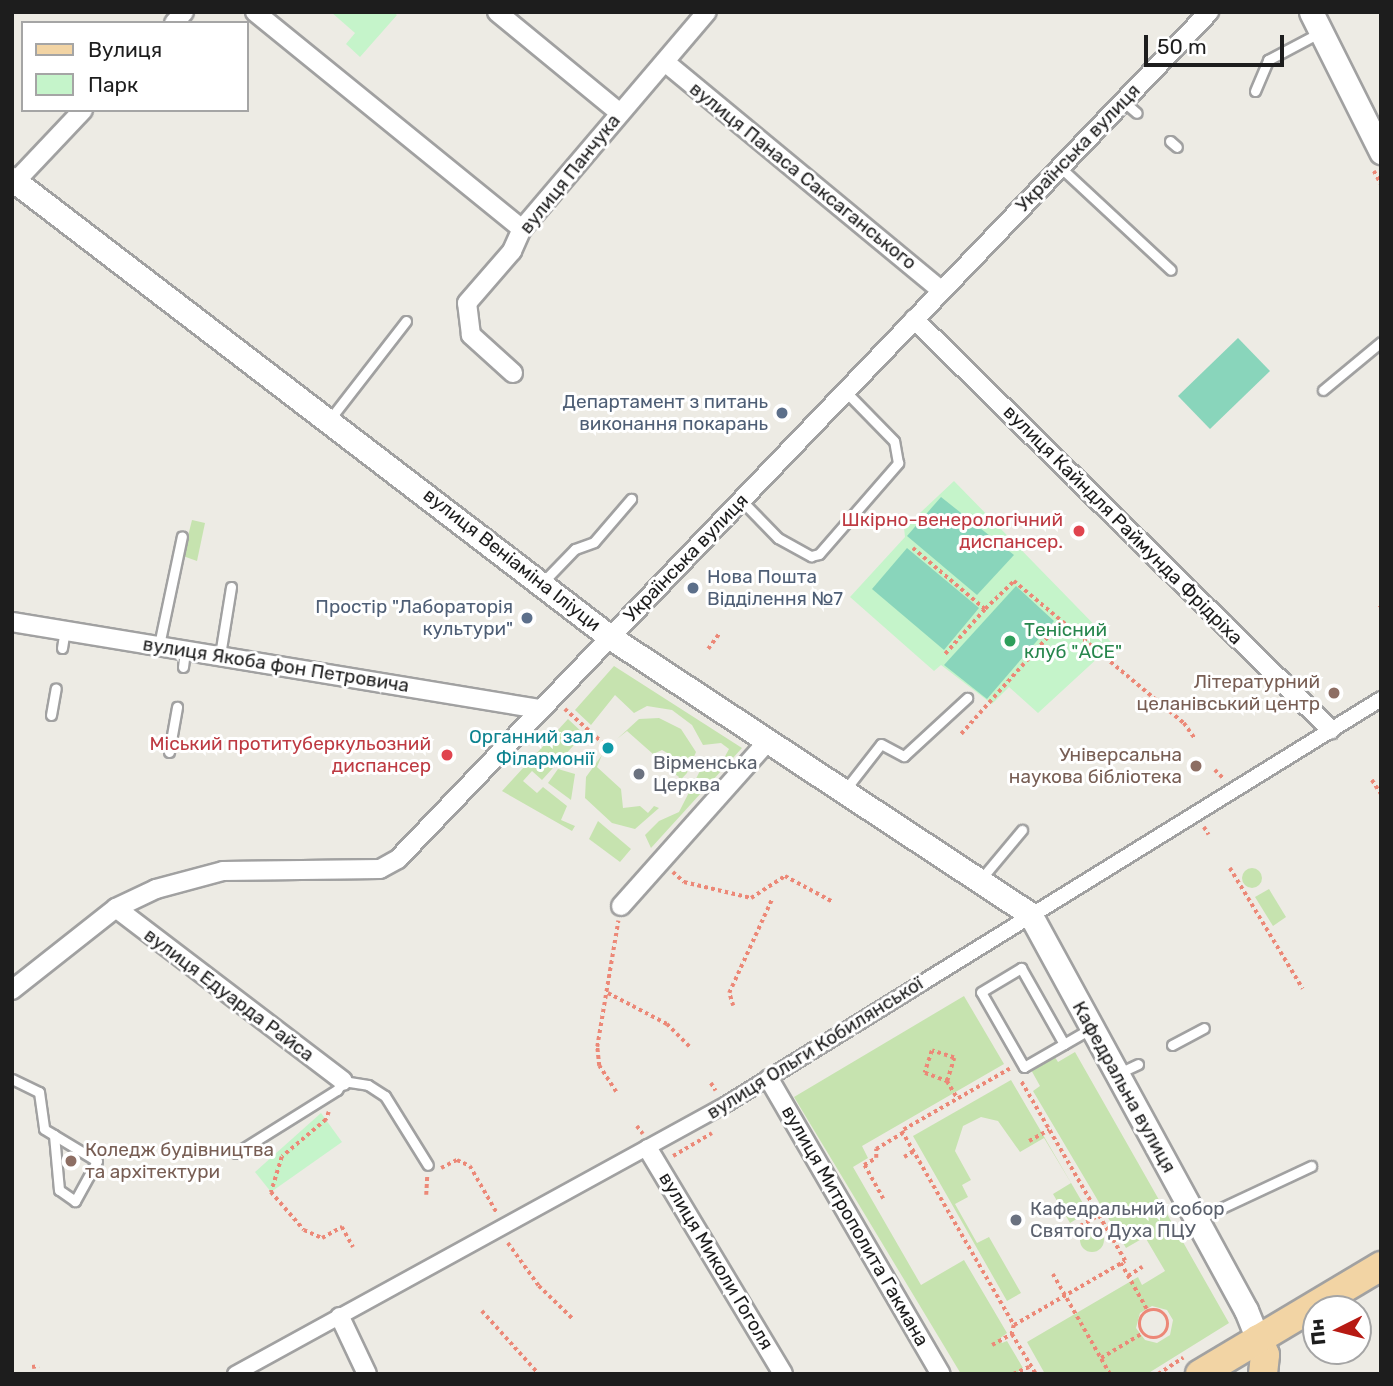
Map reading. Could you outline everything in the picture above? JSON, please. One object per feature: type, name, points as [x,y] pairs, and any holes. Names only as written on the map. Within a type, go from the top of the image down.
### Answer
[{"type":"main road","points":[[1200,1374],[1381,1266]]},
{"type":"main road","name":"Кафедральна вулиця","points":[[1258,1339],[1265,1355],[1263,1374]]},
{"type":"street","points":[[255,12],[522,229]]},
{"type":"street","points":[[497,12],[620,113]]},
{"type":"street","name":"вулиця Панчука","points":[[513,373],[471,335],[467,303],[512,251],[522,229],[707,12]]},
{"type":"street","name":"Українська вулиця","points":[[12,990],[116,908],[156,889],[223,871],[380,869],[398,859],[1209,12]]},
{"type":"street","points":[[1316,22],[1381,152]]},
{"type":"street","name":"вулиця Панаса Саксаганського","points":[[665,62],[941,290]]},
{"type":"street","points":[[14,181],[81,112]]},
{"type":"street","name":"вулиця Веніаміна Іліуци","points":[[14,181],[542,582],[610,637],[1030,914]]},
{"type":"street","name":"вулиця Кайндля Раймунда Фрідріха","points":[[914,319],[1331,730]]},
{"type":"street","name":"вулиця Якоба фон Петровича","points":[[12,622],[159,645],[184,659],[220,655],[545,703]]},
{"type":"street","name":"вулиця Ольги Кобилянської","points":[[235,1374],[648,1149],[769,1079],[1030,914],[1381,699]]},
{"type":"street","points":[[621,906],[767,742]]},
{"type":"street","name":"вулиця Едуарда Райса","points":[[116,908],[343,1081]]},
{"type":"street","name":"Кафедральна вулиця","points":[[1030,914],[1092,1028],[1128,1069],[1196,1220],[1258,1339]]},
{"type":"street","name":"вулиця Митрополита Гакмана","points":[[769,1079],[941,1374]]},
{"type":"street","name":"вулиця Миколи Гоголя","points":[[648,1149],[783,1374]]},
{"type":"street","points":[[340,1317],[367,1374]]},
{"type":"lane","points":[[1255,91],[1268,60],[1316,22]]},
{"type":"lane","points":[[1123,102],[1137,113]]},
{"type":"lane","points":[[1060,167],[1171,270]]},
{"type":"lane","points":[[329,421],[406,321]]},
{"type":"lane","points":[[1323,390],[1381,342]]},
{"type":"lane","points":[[741,500],[778,538],[811,556],[819,554],[898,463],[894,441],[845,391]]},
{"type":"lane","points":[[542,582],[575,549],[594,542],[631,499]]},
{"type":"lane","points":[[159,645],[182,536]]},
{"type":"lane","points":[[220,655],[231,587]]},
{"type":"lane","points":[[62,648],[65,630]]},
{"type":"lane","points":[[51,715],[56,688]]},
{"type":"lane","points":[[844,792],[881,744],[904,756],[967,698]]},
{"type":"lane","points":[[169,752],[177,707]]},
{"type":"lane","points":[[980,880],[1022,830]]},
{"type":"lane","points":[[1064,1044],[1021,968],[981,992],[1024,1067],[1092,1028]]},
{"type":"lane","points":[[1172,1045],[1204,1028]]},
{"type":"lane","points":[[12,1079],[39,1092],[44,1129],[54,1135],[97,1161],[75,1201],[59,1190],[54,1135]]},
{"type":"lane","points":[[236,1153],[337,1090],[343,1081],[368,1085],[385,1096],[428,1165]]},
{"type":"lane","points":[[1196,1220],[1311,1166]]},
{"type":"path","points":[[913,548],[985,609]]},
{"type":"path","points":[[944,653],[1014,581],[1184,723],[1195,739]]},
{"type":"path","points":[[961,734],[1061,622]]},
{"type":"path","points":[[708,649],[719,634]]},
{"type":"path","points":[[545,703],[603,743]]},
{"type":"path","points":[[1372,780],[1381,794]]},
{"type":"path","points":[[662,861],[684,882],[734,897],[751,898],[785,876],[834,902]]},
{"type":"path","points":[[1230,868],[1303,989]]},
{"type":"path","points":[[733,1006],[729,993],[772,899]]},
{"type":"path","points":[[616,1092],[599,1066],[597,1047],[621,906]]},
{"type":"path","points":[[607,992],[667,1024],[692,1049]]},
{"type":"path","points":[[947,1081],[954,1058],[932,1051],[925,1073],[947,1081],[958,1099]]},
{"type":"path","points":[[883,1199],[864,1165],[876,1158],[876,1149],[1013,1067],[1125,1261],[1014,1325]]},
{"type":"path","points":[[326,1120],[282,1157],[271,1192],[304,1230],[322,1238],[342,1227],[353,1247]]},
{"type":"path","points":[[670,1159],[716,1130]]},
{"type":"path","points":[[1029,1141],[1049,1130]]},
{"type":"path","points":[[903,1133],[1014,1325],[1012,1334],[1035,1374]]},
{"type":"path","points":[[904,1157],[914,1151]]},
{"type":"path","points":[[428,1165],[439,1169],[457,1160],[470,1166],[504,1228],[510,1250],[572,1318]]},
{"type":"path","points":[[1080,1226],[1099,1215]]},
{"type":"path","points":[[1121,1263],[1148,1311]]},
{"type":"path","points":[[1128,1276],[1142,1268]]},
{"type":"path","points":[[1053,1274],[1110,1374]]},
{"type":"path","points":[[482,1311],[539,1374]]},
{"type":"path","points":[[1101,1358],[1143,1333],[1158,1338],[1168,1328],[1163,1313],[1148,1311]]},
{"type":"path","points":[[1143,1333],[1140,1321],[1148,1311]]},
{"type":"path","points":[[992,1345],[1012,1334]]},
{"type":"path","points":[[1013,1374],[1031,1366]]},
{"type":"path","points":[[32,1367],[39,1367]]},
{"type":"green space","points":[[331,12],[393,12],[397,15],[360,57],[346,44],[355,33]]},
{"type":"green space","points":[[1238,338],[1270,371],[1210,429],[1178,396]]},
{"type":"green space","points":[[954,481],[1113,644],[1038,713],[1009,687],[992,704],[941,665],[934,671],[850,597],[905,537],[904,528]]},
{"type":"green space","points":[[941,497],[1014,555],[977,595],[907,536]]},
{"type":"green space","points":[[192,520],[205,523],[197,561],[183,556]]},
{"type":"green space","points":[[907,548],[979,608],[944,650],[872,589]]},
{"type":"green space","points":[[1016,586],[1054,621],[987,699],[944,665]]},
{"type":"green space","points":[[614,666],[742,748],[651,848],[645,835],[659,821],[679,812],[705,761],[722,762],[729,749],[721,743],[703,745],[692,725],[672,710],[647,706],[634,713],[615,695],[591,725],[575,710]]},
{"type":"green space","points":[[659,718],[681,729],[696,752],[687,773],[673,788],[679,777],[671,771],[669,754],[662,750],[653,754],[627,731],[617,739],[639,719]]},
{"type":"green space","points":[[568,719],[584,734],[542,780],[532,771],[523,781],[537,793],[543,787],[567,806],[561,820],[575,826],[572,831],[502,791]]},
{"type":"green space","points":[[602,755],[597,767],[621,789],[623,808],[640,806],[648,813],[654,806],[659,808],[635,829],[612,823],[585,798],[586,777]]},
{"type":"green space","points":[[558,769],[575,774],[571,800],[548,783]]},
{"type":"green space","points":[[598,821],[631,849],[620,862],[589,839]]},
{"type":"green space","points":[[1248,868],[1256,868],[1262,878],[1256,888],[1248,888],[1242,882],[1242,874]]},
{"type":"green space","points":[[1269,889],[1286,917],[1273,926],[1255,897]]},
{"type":"green space","points":[[964,996],[1004,1064],[862,1146],[868,1158],[853,1167],[921,1285],[964,1260],[1007,1333],[999,1339],[1002,1343],[1007,1341],[1023,1368],[1015,1374],[961,1374],[794,1097]]},
{"type":"green space","points":[[1075,1052],[1229,1323],[1147,1374],[1045,1374],[1027,1342],[1138,1277],[1142,1285],[1165,1271],[1145,1237],[1126,1248],[1033,1091],[1040,1086],[1030,1068],[1053,1054],[1058,1062]],"holes":[[[1152,1306],[1167,1310],[1173,1320],[1170,1335],[1157,1343],[1145,1340],[1136,1328],[1140,1313]]]},
{"type":"green space","points":[[1011,1080],[1088,1212],[1070,1223],[1053,1194],[1071,1183],[1044,1138],[1020,1152],[998,1121],[981,1117],[963,1126],[955,1151],[971,1180],[962,1185],[968,1197],[955,1204],[977,1243],[989,1237],[1021,1293],[1007,1301],[913,1136]]},
{"type":"green space","points":[[321,1113],[342,1142],[271,1192],[255,1172]]},
{"type":"green space","points":[[1092,1228],[1100,1232],[1104,1240],[1100,1248],[1092,1252],[1084,1248],[1080,1240],[1084,1232]]},
{"type":"place","name":"Департамент з питань виконання покарань","points":[[782,413]]},
{"type":"place","name":"Шкірно-венерологічний диспансер.","points":[[1079,531]]},
{"type":"place","name":"Нова Пошта Відділення №7","points":[[693,588]]},
{"type":"place","name":"Простір \"Лабораторія культури\"","points":[[527,618]]},
{"type":"place","name":"Тенісний клуб \"ACE\"","points":[[1010,641]]},
{"type":"place","name":"Літературний целанівський центр","points":[[1334,693]]},
{"type":"place","name":"Органний зал Філармонії","points":[[608,748]]},
{"type":"place","name":"Міський протитуберкульозний диспансер","points":[[447,755]]},
{"type":"place","name":"Універсальна наукова бібліотека","points":[[1196,766]]},
{"type":"place","name":"Вірменська Церква","points":[[639,774]]},
{"type":"place","name":"Коледж будівництва та архітектури","points":[[71,1161]]},
{"type":"place","name":"Кафедральний собор Святого Духа ПЦУ","points":[[1016,1220]]}]
